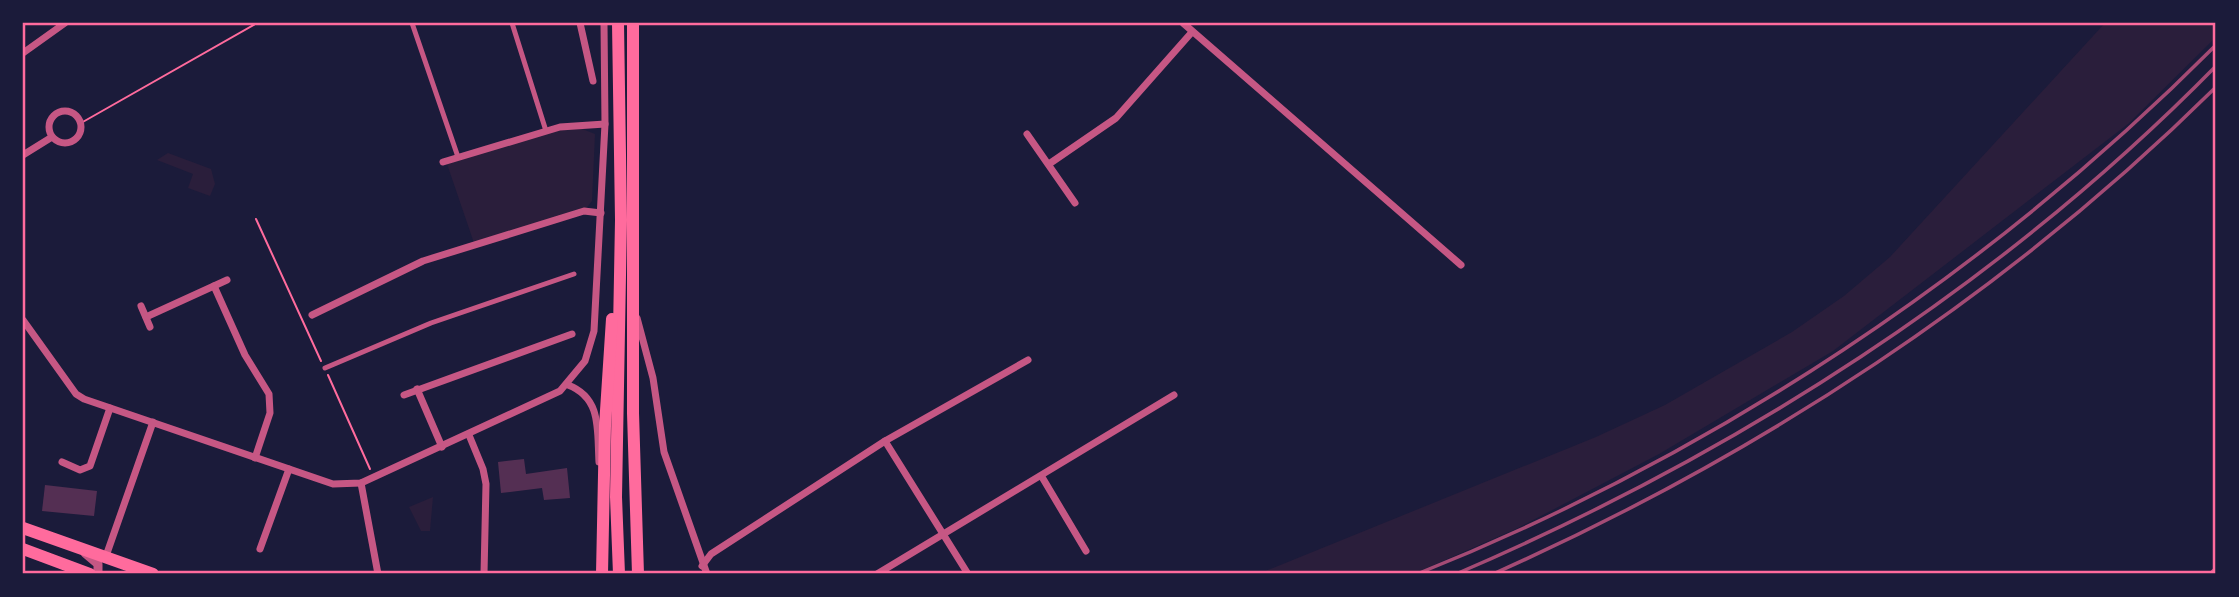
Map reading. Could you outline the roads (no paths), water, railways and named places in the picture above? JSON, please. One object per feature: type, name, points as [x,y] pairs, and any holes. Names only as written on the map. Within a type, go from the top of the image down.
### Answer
[{"type":"highway","points":[[618,23],[621,220],[619,574]]},
{"type":"highway","points":[[633,23],[633,413],[638,574]]},
{"type":"highway","points":[[602,574],[608,363],[621,220]]},
{"type":"highway","points":[[23,528],[153,574]]},
{"type":"highway","points":[[23,549],[90,574]]},
{"type":"street","points":[[23,53],[65,23]]},
{"type":"street","points":[[412,23],[458,157]]},
{"type":"street","points":[[512,23],[546,131]]},
{"type":"street","points":[[580,23],[593,81]]},
{"type":"street","points":[[23,320],[76,394],[333,484],[361,483],[551,397],[568,385],[592,346],[605,124],[604,23]]},
{"type":"street","points":[[1183,23],[1461,265]]},
{"type":"street","points":[[1049,164],[1116,117],[1192,32]]},
{"type":"street","points":[[60,111],[73,113],[81,123],[80,133],[72,141],[63,142],[52,137],[50,122],[60,111]]},
{"type":"street","points":[[443,162],[546,131],[572,125],[605,124]]},
{"type":"street","points":[[1027,134],[1075,203]]},
{"type":"street","points":[[23,155],[52,137]]},
{"type":"street","points":[[312,315],[423,261],[569,215],[584,211],[601,212]]},
{"type":"street","points":[[325,368],[442,318],[574,274]]},
{"type":"street","points":[[146,317],[227,280]]},
{"type":"street","points":[[214,286],[245,355],[269,394],[270,413],[255,458]]},
{"type":"street","points":[[141,306],[150,327]]},
{"type":"street","points":[[634,310],[653,378],[664,452],[704,570]]},
{"type":"street","points":[[404,395],[572,334]]},
{"type":"street","points":[[704,570],[711,554],[886,441],[1028,359]]},
{"type":"street","points":[[568,385],[580,390],[594,405],[602,511]]},
{"type":"street","points":[[417,389],[442,447]]},
{"type":"street","points":[[877,574],[1042,477],[1174,394]]},
{"type":"street","points":[[62,462],[73,469],[86,470],[110,408]]},
{"type":"street","points":[[106,556],[153,422]]},
{"type":"street","points":[[469,435],[486,484],[484,574]]},
{"type":"street","points":[[886,441],[968,574]]},
{"type":"street","points":[[260,549],[289,469]]},
{"type":"street","points":[[1042,477],[1086,551]]},
{"type":"street","points":[[361,483],[378,574]]},
{"type":"street","points":[[78,547],[97,564],[98,574]]},
{"type":"railway","points":[[1417,574],[1527,526],[1635,473],[1741,414],[1843,350],[1942,281],[2038,207],[2129,128],[2216,45]]},
{"type":"railway","points":[[1456,574],[1560,527],[1663,475],[1763,418],[1861,357],[1955,291],[2046,220],[2133,145],[2216,66]]},
{"type":"railway","points":[[1493,574],[1592,528],[1689,477],[1784,422],[1876,363],[1966,300],[2053,233],[2136,162],[2216,87]]}]
